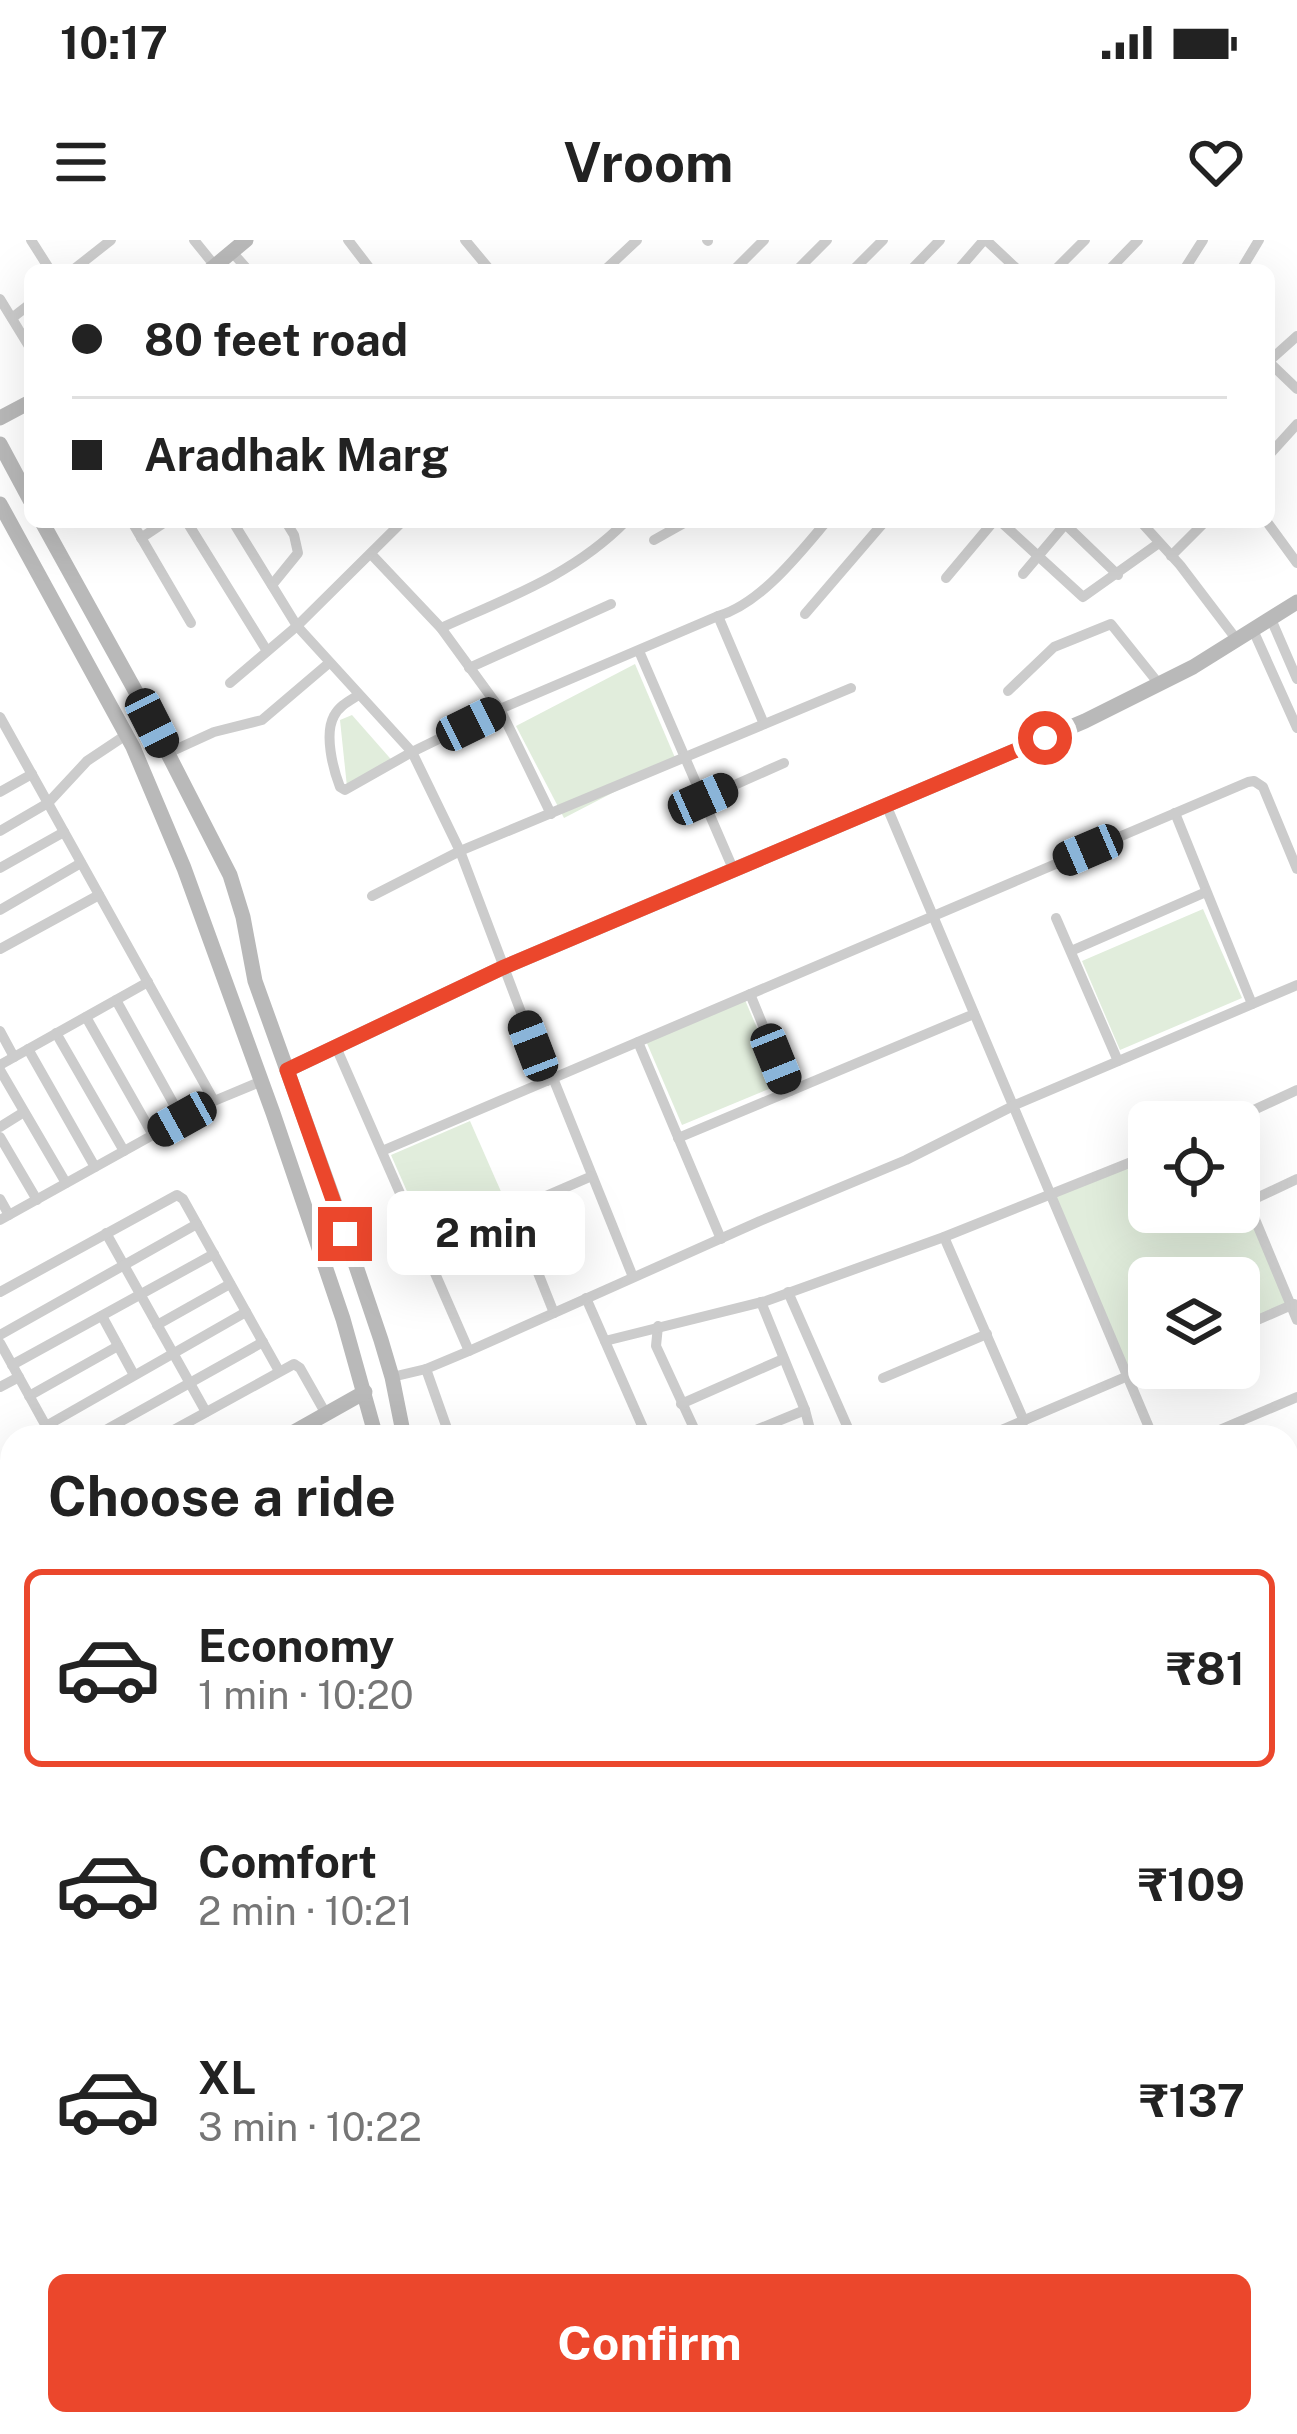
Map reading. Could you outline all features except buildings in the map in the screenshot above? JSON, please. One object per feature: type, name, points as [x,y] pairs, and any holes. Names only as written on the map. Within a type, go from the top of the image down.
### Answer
[{"type":"main road","points":[[218,264],[246,240]]},
{"type":"main road","points":[[0,444],[24,489]]},
{"type":"main road","points":[[0,505],[127,735],[184,868],[262,1082],[373,1425]]},
{"type":"main road","points":[[45,528],[230,875],[255,981],[334,1198],[392,1377],[402,1425]]},
{"type":"main road","points":[[287,1070],[502,968],[1085,721],[1160,685],[1297,602]]},
{"type":"main road","points":[[137,757],[166,749]]},
{"type":"main road","points":[[306,1425],[365,1393]]},
{"type":"street","points":[[82,264],[112,240]]},
{"type":"street","points":[[347,240],[366,264]]},
{"type":"street","points":[[465,240],[485,264]]},
{"type":"street","points":[[611,264],[637,240]]},
{"type":"street","points":[[740,264],[764,240]]},
{"type":"street","points":[[803,264],[826,240]]},
{"type":"street","points":[[859,264],[883,240]]},
{"type":"street","points":[[917,264],[940,240]]},
{"type":"street","points":[[963,264],[985,240],[1011,264]]},
{"type":"street","points":[[1061,264],[1085,240]]},
{"type":"street","points":[[1115,264],[1138,240]]},
{"type":"street","points":[[232,252],[243,264]]},
{"type":"street","points":[[0,299],[24,337]]},
{"type":"street","points":[[13,318],[24,309]]},
{"type":"street","points":[[1275,360],[1297,336]]},
{"type":"street","points":[[135,528],[191,623]]},
{"type":"street","points":[[141,538],[156,528]]},
{"type":"street","points":[[191,528],[267,651]]},
{"type":"street","points":[[237,528],[297,626],[412,752],[460,851],[502,968],[633,1277]]},
{"type":"street","points":[[272,585],[298,553],[290,528]]},
{"type":"street","points":[[230,683],[297,626],[396,528]]},
{"type":"street","points":[[440,628],[569,568],[618,528]]},
{"type":"street","points":[[654,540],[675,528]]},
{"type":"street","points":[[357,695],[332,721],[333,762],[340,787],[352,788],[412,752],[500,710],[746,604],[821,528]]},
{"type":"street","points":[[805,614],[879,528]]},
{"type":"street","points":[[946,578],[992,528]]},
{"type":"street","points":[[1004,528],[1083,597],[1159,543]]},
{"type":"street","points":[[1023,574],[1062,528]]},
{"type":"street","points":[[1071,528],[1118,574]]},
{"type":"street","points":[[1146,528],[1237,640]]},
{"type":"street","points":[[1171,556],[1199,528]]},
{"type":"street","points":[[1271,528],[1297,563]]},
{"type":"street","points":[[371,554],[440,628],[500,710],[551,814]]},
{"type":"street","points":[[470,668],[611,604]]},
{"type":"street","points":[[718,616],[764,724]]},
{"type":"street","points":[[1271,619],[1297,679]]},
{"type":"street","points":[[1008,691],[1054,647],[1112,624],[1160,685]]},
{"type":"street","points":[[1253,630],[1297,728]]},
{"type":"street","points":[[639,651],[734,871]]},
{"type":"street","points":[[166,749],[262,720],[329,663]]},
{"type":"street","points":[[372,896],[460,851],[851,688]]},
{"type":"street","points":[[0,717],[214,1101]]},
{"type":"street","points":[[0,831],[48,803],[87,761],[127,735]]},
{"type":"street","points":[[0,752],[15,743]]},
{"type":"street","points":[[703,799],[784,763]]},
{"type":"street","points":[[0,792],[32,774]]},
{"type":"street","points":[[382,1151],[1248,782],[1260,784],[1297,869]]},
{"type":"street","points":[[887,807],[1148,1425]]},
{"type":"street","points":[[1175,813],[1252,1004]]},
{"type":"street","points":[[0,868],[64,832]]},
{"type":"street","points":[[0,910],[81,863]]},
{"type":"street","points":[[1071,951],[1207,892]]},
{"type":"street","points":[[0,949],[99,895]]},
{"type":"street","points":[[1056,918],[1118,1061]]},
{"type":"street","points":[[66,1184],[0,1067],[148,982]]},
{"type":"street","points":[[392,1377],[469,1351],[906,1160],[1015,1105],[1297,985]]},
{"type":"street","points":[[750,994],[790,1091]]},
{"type":"street","points":[[116,1000],[182,1119]]},
{"type":"street","points":[[678,1138],[974,1015]]},
{"type":"street","points":[[86,1017],[153,1135]]},
{"type":"street","points":[[0,1031],[14,1057]]},
{"type":"street","points":[[56,1033],[124,1151]]},
{"type":"street","points":[[638,1042],[722,1239]]},
{"type":"street","points":[[336,1046],[469,1351]]},
{"type":"street","points":[[28,1049],[95,1167]]},
{"type":"street","points":[[0,1198],[5,1217],[214,1101],[262,1082]]},
{"type":"street","points":[[1260,1107],[1297,1090]]},
{"type":"street","points":[[0,1126],[25,1112]]},
{"type":"street","points":[[0,1138],[37,1200]]},
{"type":"street","points":[[605,1340],[761,1302],[944,1237],[1128,1164]]},
{"type":"street","points":[[424,1249],[592,1176]]},
{"type":"street","points":[[1260,1197],[1297,1180]]},
{"type":"street","points":[[0,1292],[176,1196],[183,1199],[279,1371]]},
{"type":"street","points":[[513,1210],[554,1313]]},
{"type":"street","points":[[46,1425],[0,1339],[197,1224]]},
{"type":"street","points":[[1260,1229],[1297,1320]]},
{"type":"street","points":[[106,1233],[206,1412]]},
{"type":"street","points":[[944,1237],[1024,1421]]},
{"type":"street","points":[[0,1388],[15,1371],[102,1316],[214,1254]]},
{"type":"street","points":[[157,1324],[230,1284]]},
{"type":"street","points":[[788,1292],[847,1425]]},
{"type":"street","points":[[586,1298],[642,1425]]},
{"type":"street","points":[[761,1302],[809,1425]]},
{"type":"street","points":[[1260,1319],[1294,1304]]},
{"type":"street","points":[[58,1425],[134,1375],[246,1312]]},
{"type":"street","points":[[102,1316],[134,1375]]},
{"type":"street","points":[[658,1326],[656,1346],[692,1425]]},
{"type":"street","points":[[883,1378],[987,1334]]},
{"type":"street","points":[[115,1425],[263,1342]]},
{"type":"street","points":[[29,1396],[118,1346]]},
{"type":"street","points":[[682,1404],[783,1359]]},
{"type":"street","points":[[183,1425],[290,1365],[298,1366],[326,1414]]},
{"type":"street","points":[[426,1369],[446,1425]]},
{"type":"street","points":[[1014,1425],[1127,1376]]},
{"type":"street","points":[[1231,1425],[1297,1397]]},
{"type":"street","points":[[768,1425],[805,1410]]},
{"type":"green space","points":[[635,664],[676,760],[564,818],[516,726]]},
{"type":"green space","points":[[352,715],[396,765],[347,787],[340,720]]},
{"type":"green space","points":[[1203,909],[1242,998],[1120,1050],[1082,961]]},
{"type":"green space","points":[[745,1000],[781,1084],[682,1125],[646,1041]]},
{"type":"green space","points":[[470,1121],[506,1203],[427,1237],[391,1155]]},
{"type":"green space","points":[[1128,1164],[1128,1233],[1260,1231],[1291,1306],[1260,1319],[1260,1257],[1128,1257],[1127,1376],[1050,1196]]},
{"type":"route","points":[[345,1234],[287,1070],[502,968],[1045,738]]}]
